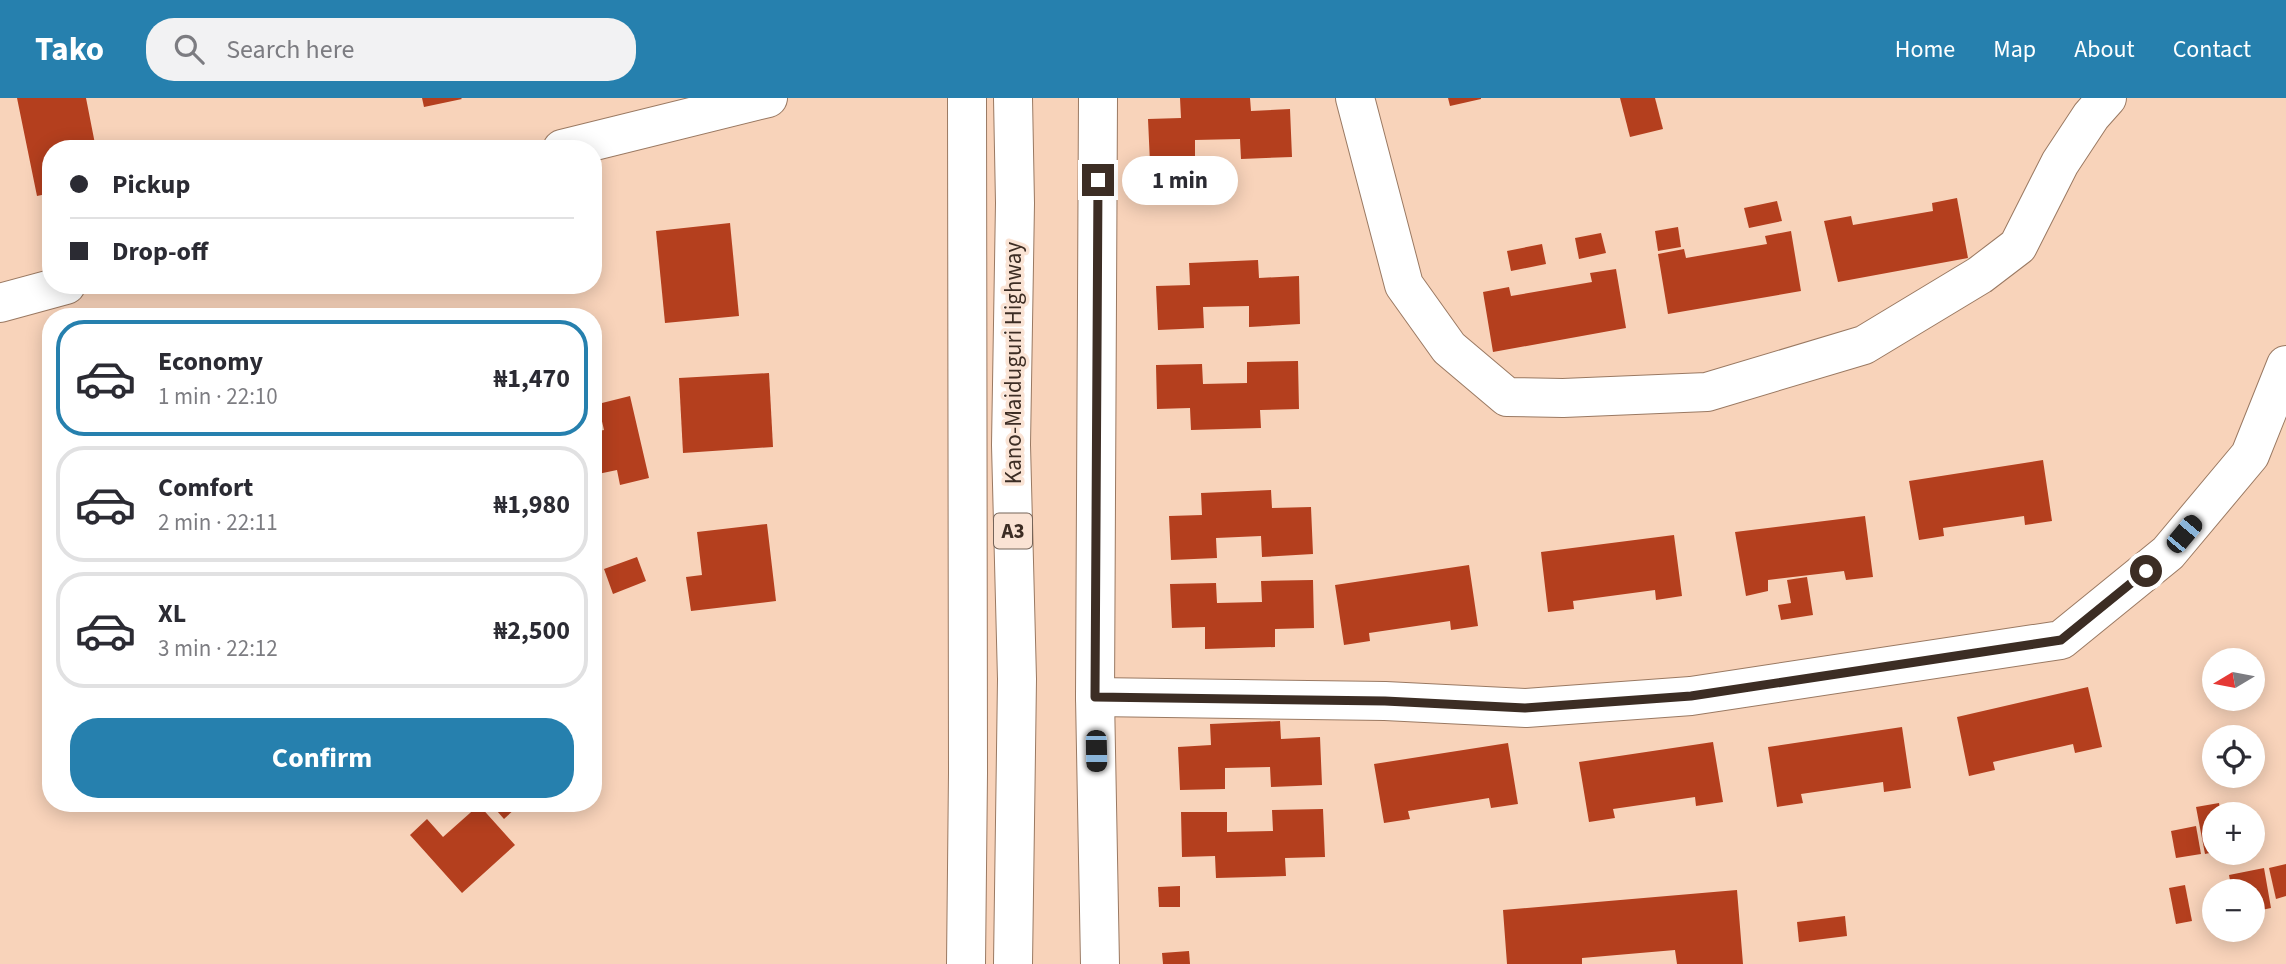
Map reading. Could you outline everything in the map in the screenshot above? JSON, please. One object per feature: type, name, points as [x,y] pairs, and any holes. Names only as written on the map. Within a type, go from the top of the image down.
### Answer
[{"type":"main road","points":[[598,140],[768,98]]},
{"type":"main road","name":"Kano-Maiduguri Highway","points":[[966,964],[967,98]]},
{"type":"main road","name":"Kano-Maiduguri Highway","points":[[1013,98],[1015,203],[1011,445],[1017,679],[1013,964]]},
{"type":"main road","points":[[1098,98],[1095,697],[1100,964]]},
{"type":"main road","points":[[1355,98],[1404,285],[1449,348],[1507,397],[1563,398],[1707,392],[1864,345],[1980,275],[2018,246],[2060,163],[2091,116],[2107,98]]},
{"type":"main road","points":[[0,303],[42,292]]},
{"type":"main road","points":[[1095,697],[1385,701],[1525,708],[1691,696],[2061,640],[2168,553],[2250,455],[2286,365]]},
{"type":"building","points":[[17,98],[86,98],[94,140],[42,140],[42,195],[37,196]]},
{"type":"building","points":[[422,98],[461,98],[462,99],[424,107]]},
{"type":"building","points":[[1180,98],[1250,98],[1251,111],[1290,109],[1292,157],[1241,159],[1240,139],[1195,140],[1195,161],[1150,163],[1148,119],[1181,118]]},
{"type":"building","points":[[1448,98],[1481,98],[1481,99],[1450,106]]},
{"type":"building","points":[[1620,98],[1655,98],[1663,129],[1630,137]]},
{"type":"building","points":[[1957,198],[1968,258],[1838,282],[1824,221],[1851,216],[1853,225],[1933,211],[1932,203]]},
{"type":"building","points":[[1777,201],[1782,221],[1749,228],[1744,208]]},
{"type":"building","points":[[730,223],[739,316],[665,323],[656,231]]},
{"type":"building","points":[[1678,227],[1681,247],[1658,251],[1655,231]]},
{"type":"building","points":[[1791,231],[1801,291],[1668,314],[1658,254],[1684,249],[1686,258],[1767,244],[1765,236]]},
{"type":"building","points":[[1601,233],[1606,253],[1579,259],[1575,238]]},
{"type":"building","points":[[1542,244],[1546,264],[1511,271],[1507,251]]},
{"type":"building","points":[[1258,260],[1259,278],[1299,276],[1300,324],[1249,327],[1249,306],[1203,307],[1204,328],[1158,330],[1156,286],[1190,285],[1189,263]]},
{"type":"building","points":[[1616,269],[1626,328],[1493,352],[1483,292],[1509,287],[1511,296],[1592,282],[1590,273]]},
{"type":"building","points":[[1298,361],[1299,409],[1260,410],[1261,428],[1191,430],[1190,408],[1157,409],[1156,365],[1202,364],[1203,384],[1247,383],[1247,362]]},
{"type":"building","points":[[769,373],[773,447],[683,453],[679,378]]},
{"type":"building","points":[[630,396],[649,478],[620,485],[617,470],[602,473],[602,403]]},
{"type":"building","points":[[2043,460],[2052,521],[2025,525],[2024,516],[1943,528],[1944,536],[1919,540],[1909,481]]},
{"type":"building","points":[[1271,490],[1272,508],[1311,507],[1313,554],[1262,557],[1261,536],[1216,538],[1217,558],[1171,560],[1169,516],[1202,515],[1201,493]]},
{"type":"building","points":[[1865,516],[1873,577],[1846,580],[1844,571],[1768,580],[1768,591],[1746,596],[1735,532]]},
{"type":"building","points":[[767,524],[776,601],[691,611],[686,577],[702,575],[697,532]]},
{"type":"building","points":[[1674,535],[1682,596],[1656,600],[1655,590],[1573,601],[1574,609],[1548,612],[1541,552]]},
{"type":"building","points":[[637,557],[646,581],[613,594],[604,569]]},
{"type":"building","points":[[1469,565],[1478,626],[1451,630],[1450,621],[1369,633],[1370,641],[1344,645],[1335,585]]},
{"type":"building","points":[[1807,577],[1813,615],[1781,620],[1778,605],[1791,603],[1787,580]]},
{"type":"building","points":[[1313,580],[1314,628],[1275,629],[1275,647],[1205,649],[1205,627],[1172,628],[1170,584],[1216,583],[1217,603],[1262,602],[1261,581]]},
{"type":"building","points":[[2088,687],[2102,747],[2075,753],[2073,744],[1993,762],[1995,770],[1969,776],[1957,717]]},
{"type":"building","points":[[1280,721],[1281,739],[1320,737],[1322,785],[1271,787],[1270,767],[1225,768],[1225,789],[1180,790],[1178,747],[1211,745],[1210,724]]},
{"type":"building","points":[[1902,727],[1911,788],[1884,792],[1883,782],[1801,794],[1803,803],[1777,807],[1768,747]]},
{"type":"building","points":[[1713,742],[1723,802],[1696,806],[1695,797],[1613,809],[1615,818],[1589,822],[1579,762]]},
{"type":"building","points":[[1508,743],[1518,804],[1491,808],[1489,798],[1408,811],[1410,819],[1384,823],[1374,764]]},
{"type":"building","points":[[2202,806],[2202,838],[2196,807]]},
{"type":"building","points":[[1323,809],[1325,857],[1285,858],[1286,876],[1216,878],[1215,856],[1182,857],[1181,812],[1227,812],[1227,832],[1273,831],[1272,810]]},
{"type":"building","points":[[471,812],[485,812],[515,845],[462,893],[410,835],[427,819],[443,837]]},
{"type":"building","points":[[498,812],[512,812],[504,819]]},
{"type":"building","points":[[2196,826],[2201,854],[2176,858],[2171,831]]},
{"type":"building","points":[[2286,864],[2286,896],[2276,899],[2269,868]]},
{"type":"building","points":[[2264,868],[2271,908],[2265,909],[2265,879],[2230,879],[2229,875]]},
{"type":"building","points":[[2185,885],[2192,921],[2176,924],[2169,888]]},
{"type":"building","points":[[1180,886],[1180,907],[1159,907],[1158,887]]},
{"type":"building","points":[[1737,890],[1743,964],[1677,964],[1675,950],[1582,958],[1582,964],[1507,964],[1503,910]]},
{"type":"building","points":[[1845,916],[1847,936],[1799,942],[1797,922]]},
{"type":"building","points":[[1189,951],[1190,964],[1163,964],[1162,953]]},
{"type":"route","points":[[1098,180],[1095,697],[1385,701],[1525,708],[1691,696],[2061,640],[2146,571]]}]
